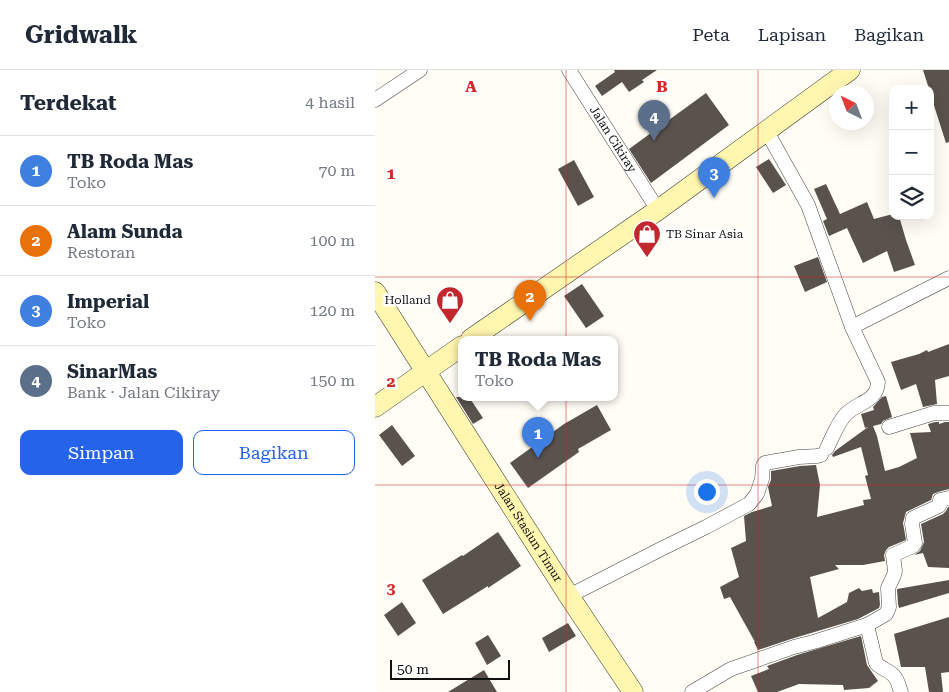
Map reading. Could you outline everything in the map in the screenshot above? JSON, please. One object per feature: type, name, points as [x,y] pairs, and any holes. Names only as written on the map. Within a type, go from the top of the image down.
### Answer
[{"type":"main road","points":[[475,336],[659,210],[849,70]]},
{"type":"main road","name":"Jalan Stasiun Timur","points":[[375,292],[569,596],[633,692]]},
{"type":"main road","points":[[375,407],[458,349]]},
{"type":"street","points":[[375,100],[420,70]]},
{"type":"street","name":"Jalan Cikiray","points":[[569,70],[659,210]]},
{"type":"street","points":[[569,596],[749,504],[757,494],[765,463],[817,456],[824,452],[845,415],[870,398],[878,388],[878,382],[852,327],[808,205],[767,130]]},
{"type":"street","points":[[852,327],[949,278]]},
{"type":"street","points":[[889,427],[934,413],[949,413]]},
{"type":"street","points":[[692,692],[731,670],[794,647],[867,625],[882,616],[888,611],[890,604],[888,588],[895,571],[893,555],[913,546],[915,543],[913,518],[939,506],[940,500],[949,498]]},
{"type":"street","points":[[867,625],[876,663],[880,668],[893,675],[899,684],[901,692]]},
{"type":"building","points":[[614,70],[657,70],[629,92],[622,82],[602,96],[595,86],[615,72]]},
{"type":"building","points":[[923,70],[949,70],[949,142],[946,143],[934,106],[934,85],[928,85]]},
{"type":"building","points":[[706,93],[729,125],[651,183],[629,149]]},
{"type":"building","points":[[769,159],[786,185],[773,193],[756,167]]},
{"type":"building","points":[[574,160],[594,197],[578,206],[558,169]]},
{"type":"building","points":[[826,184],[840,214],[867,202],[874,219],[889,215],[889,220],[900,220],[915,265],[894,272],[887,251],[863,263],[847,228],[829,236],[823,221],[827,219],[814,189]]},
{"type":"building","points":[[818,257],[827,282],[805,292],[794,266]]},
{"type":"building","points":[[582,284],[604,316],[586,328],[564,296]]},
{"type":"building","points":[[949,344],[949,376],[935,380],[937,404],[923,407],[916,384],[901,390],[891,362]]},
{"type":"building","points":[[886,396],[892,417],[881,424],[873,426],[885,471],[899,467],[917,458],[910,433],[931,432],[928,424],[949,422],[949,489],[933,494],[931,500],[906,512],[903,523],[906,540],[886,550],[884,555],[885,561],[863,565],[835,565],[839,569],[810,577],[818,618],[847,602],[849,593],[859,588],[862,591],[872,589],[873,593],[879,592],[879,608],[858,619],[758,650],[730,597],[724,599],[720,587],[739,577],[731,548],[746,541],[744,516],[772,506],[768,487],[771,480],[771,471],[800,466],[816,465],[820,485],[817,517],[864,505],[863,500],[871,499],[865,476],[868,475],[861,447],[833,457],[832,455],[868,427],[865,428],[861,414],[874,410],[873,407],[882,397]]},
{"type":"building","points":[[459,401],[472,401],[483,418],[473,424]]},
{"type":"building","points":[[597,405],[611,430],[578,449],[579,452],[528,488],[510,463],[564,424]]},
{"type":"building","points":[[392,425],[415,456],[402,466],[379,435]]},
{"type":"building","points":[[948,507],[949,568],[928,567],[923,553],[914,555],[920,551],[924,542],[921,524],[943,514]]},
{"type":"building","points":[[498,532],[521,566],[443,614],[422,580],[463,556]]},
{"type":"building","points":[[949,580],[949,593],[899,608],[897,589]]},
{"type":"building","points":[[402,602],[416,623],[398,636],[384,615]]},
{"type":"building","points":[[949,617],[949,672],[941,673],[943,692],[929,692],[925,667],[901,667],[894,634]]},
{"type":"building","points":[[568,623],[576,636],[549,652],[542,638]]},
{"type":"building","points":[[488,635],[501,656],[487,665],[475,643]]},
{"type":"building","points":[[861,636],[867,665],[878,681],[869,688],[844,690],[843,685],[799,684],[777,692],[758,692],[751,676],[769,669],[767,666]]},
{"type":"building","points":[[484,670],[497,692],[448,692]]},
{"type":"place","name":"SinarMas","points":[[654,141]]},
{"type":"place","name":"Imperial","points":[[714,198]]},
{"type":"place","name":"TB Sinar Asia","points":[[647,258]]},
{"type":"place","name":"Alam Sunda","points":[[530,321]]},
{"type":"place","name":"Holland","points":[[450,324]]},
{"type":"place","name":"TB Roda Mas","points":[[538,458]]}]
